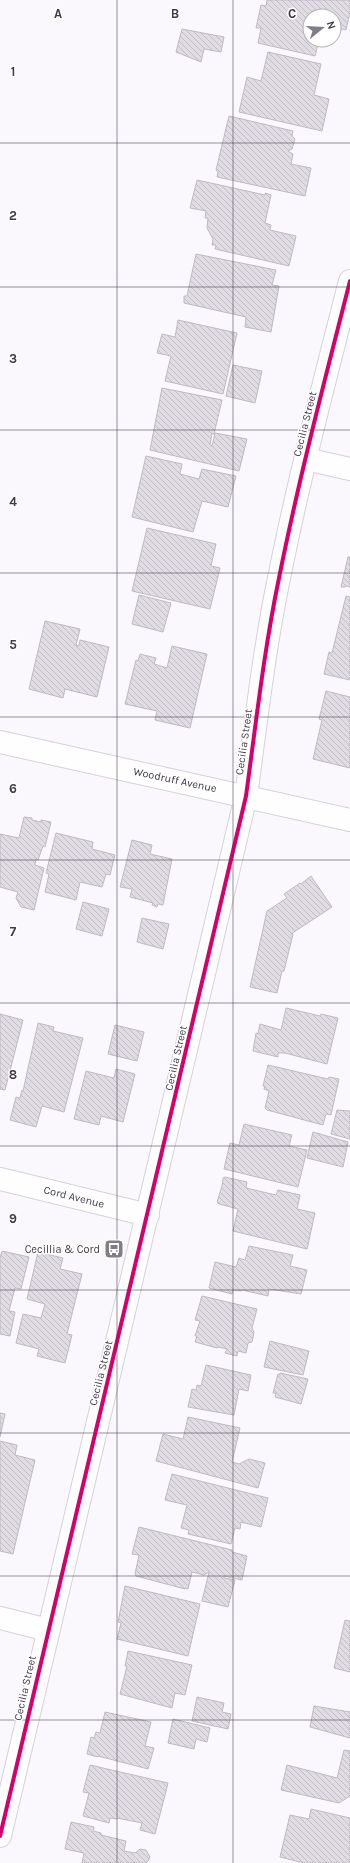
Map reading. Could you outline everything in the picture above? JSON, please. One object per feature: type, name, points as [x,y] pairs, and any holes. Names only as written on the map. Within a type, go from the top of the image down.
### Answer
[{"type":"street","name":"Cecilia Street","points":[[0,1836],[246,796],[269,631],[279,578],[306,459],[350,281]]},
{"type":"street","points":[[306,459],[350,469]]},
{"type":"street","name":"Woodruff Avenue","points":[[0,742],[350,820]]},
{"type":"street","name":"Cord Avenue","points":[[0,1179],[148,1215]]},
{"type":"street","points":[[0,1618],[48,1630]]},
{"type":"building","points":[[267,0],[350,0],[350,12],[346,30],[342,29],[342,8],[302,8],[302,48],[317,48],[315,56],[258,43],[261,28],[256,28],[261,5],[266,6]]},
{"type":"building","points":[[182,29],[224,37],[221,52],[204,49],[201,62],[176,52]]},
{"type":"building","points":[[268,52],[321,64],[314,95],[329,99],[322,131],[239,112],[247,77],[261,81]]},
{"type":"building","points":[[229,116],[293,131],[292,136],[295,139],[292,149],[289,150],[289,152],[293,154],[291,164],[311,168],[305,196],[217,177],[218,172],[216,170]]},
{"type":"building","points":[[197,180],[271,195],[265,223],[271,225],[270,230],[296,236],[289,266],[215,249],[216,245],[212,245],[213,239],[207,228],[208,218],[205,218],[206,211],[190,208]]},
{"type":"building","points":[[196,254],[276,270],[272,285],[279,286],[271,332],[245,327],[246,317],[184,303],[184,296],[187,296]]},
{"type":"building","points":[[178,320],[237,333],[223,394],[165,381],[171,356],[157,353],[162,334],[175,337]]},
{"type":"building","points":[[233,365],[262,371],[255,403],[226,396]]},
{"type":"building","points":[[162,388],[222,400],[210,445],[212,446],[215,433],[247,439],[239,471],[150,450]]},
{"type":"building","points":[[146,456],[182,464],[180,474],[199,479],[202,469],[236,476],[228,507],[202,501],[193,532],[132,517]]},
{"type":"building","points":[[147,528],[216,544],[211,566],[220,568],[210,609],[132,591]]},
{"type":"building","points":[[348,557],[350,557],[350,587],[341,587]]},
{"type":"building","points":[[139,595],[171,603],[163,632],[132,624]]},
{"type":"building","points":[[346,596],[350,597],[350,680],[324,674],[329,652],[332,653]]},
{"type":"building","points":[[45,621],[80,629],[76,645],[79,646],[80,640],[109,647],[97,697],[65,689],[63,698],[29,689]]},
{"type":"building","points":[[172,646],[207,654],[190,728],[155,720],[157,711],[125,704],[136,660],[138,661],[140,654],[156,658],[154,664],[167,668]]},
{"type":"building","points":[[326,691],[350,697],[350,768],[313,759],[322,720],[319,719]]},
{"type":"building","points":[[24,817],[32,818],[32,820],[41,822],[41,820],[51,822],[45,847],[43,846],[38,860],[36,859],[35,865],[44,868],[34,910],[21,907],[16,898],[18,892],[0,887],[0,834],[19,838]]},
{"type":"building","points":[[56,833],[93,842],[92,849],[115,855],[110,875],[106,874],[102,887],[80,882],[76,900],[45,892],[49,874],[46,873]]},
{"type":"building","points":[[132,840],[152,845],[150,854],[172,859],[163,905],[158,904],[157,907],[152,905],[153,903],[130,897],[132,889],[120,887]]},
{"type":"building","points":[[311,876],[332,907],[291,934],[293,934],[277,993],[250,987],[267,911],[287,898],[284,894]]},
{"type":"building","points":[[83,902],[109,909],[102,936],[76,929]]},
{"type":"building","points":[[142,918],[169,924],[163,949],[137,942]]},
{"type":"building","points":[[286,1008],[320,1016],[321,1014],[338,1018],[327,1064],[285,1053],[278,1053],[278,1057],[253,1051],[256,1033],[258,1034],[260,1024],[281,1030]]},
{"type":"building","points":[[0,1014],[23,1020],[5,1090],[0,1089]]},
{"type":"building","points":[[38,1023],[54,1027],[53,1031],[83,1038],[64,1112],[42,1106],[36,1127],[10,1120],[16,1097],[20,1098],[22,1090],[23,1091]]},
{"type":"building","points":[[115,1025],[144,1032],[137,1061],[108,1054]]},
{"type":"building","points":[[268,1065],[328,1079],[329,1077],[339,1079],[331,1115],[326,1114],[323,1125],[267,1110],[265,1108],[269,1091],[264,1089],[265,1086],[263,1086]]},
{"type":"building","points":[[116,1069],[135,1074],[123,1122],[101,1116],[99,1125],[74,1119],[86,1071],[114,1078]]},
{"type":"building","points":[[337,1110],[350,1111],[350,1139],[331,1134]]},
{"type":"building","points":[[244,1124],[292,1135],[289,1146],[307,1150],[298,1187],[224,1169],[230,1143],[239,1145]]},
{"type":"building","points":[[313,1132],[348,1142],[343,1167],[307,1158]]},
{"type":"building","points":[[225,1177],[247,1182],[246,1188],[276,1195],[278,1190],[300,1195],[297,1209],[315,1213],[307,1249],[233,1231],[238,1209],[219,1204],[217,1202],[223,1178]]},
{"type":"building","points":[[249,1246],[293,1255],[290,1266],[307,1270],[301,1294],[269,1289],[268,1296],[242,1290],[233,1290],[232,1294],[209,1288],[215,1262],[236,1267],[239,1258],[245,1260]]},
{"type":"building","points":[[2,1251],[29,1257],[21,1289],[15,1288],[9,1311],[15,1312],[10,1336],[0,1334],[0,1258]]},
{"type":"building","points":[[38,1252],[63,1258],[60,1269],[82,1274],[67,1334],[72,1335],[65,1363],[37,1356],[39,1349],[16,1343],[23,1314],[41,1318],[45,1304],[27,1299]]},
{"type":"building","points":[[202,1296],[257,1309],[252,1328],[254,1332],[252,1342],[248,1343],[246,1353],[238,1351],[237,1356],[225,1353],[227,1349],[195,1342],[197,1336],[195,1336],[200,1321],[195,1320]]},
{"type":"building","points":[[270,1341],[309,1351],[303,1375],[264,1367]]},
{"type":"building","points":[[206,1365],[251,1375],[248,1391],[239,1389],[234,1415],[188,1407],[192,1389],[196,1390],[197,1385],[201,1386]]},
{"type":"building","points":[[280,1373],[308,1379],[301,1404],[275,1397],[276,1393],[273,1393],[278,1374],[280,1375]]},
{"type":"building","points":[[0,1413],[5,1414],[0,1437]]},
{"type":"building","points":[[188,1417],[240,1428],[232,1462],[239,1464],[249,1459],[265,1463],[258,1488],[156,1461],[163,1434],[183,1439]]},
{"type":"building","points":[[0,1441],[17,1445],[15,1455],[35,1460],[13,1554],[0,1551]]},
{"type":"building","points":[[172,1474],[268,1498],[261,1527],[241,1522],[240,1529],[235,1528],[231,1544],[188,1534],[189,1530],[181,1528],[187,1505],[165,1500]]},
{"type":"building","points":[[139,1527],[232,1550],[232,1552],[247,1556],[242,1580],[224,1576],[224,1578],[235,1580],[228,1607],[202,1601],[209,1572],[204,1575],[192,1572],[188,1589],[136,1576],[135,1574],[139,1555],[132,1554]]},
{"type":"building","points":[[125,1586],[200,1604],[188,1656],[117,1639],[121,1623],[118,1622]]},
{"type":"building","points":[[345,1620],[350,1621],[350,1672],[334,1668]]},
{"type":"building","points":[[128,1651],[192,1665],[185,1695],[175,1693],[172,1708],[120,1694],[127,1666],[125,1666]]},
{"type":"building","points":[[197,1697],[224,1703],[222,1712],[231,1714],[228,1729],[192,1721]]},
{"type":"building","points":[[314,1706],[350,1712],[350,1738],[310,1727]]},
{"type":"building","points":[[105,1712],[151,1722],[145,1746],[154,1748],[148,1769],[87,1754],[91,1737],[94,1738],[96,1732],[100,1733]]},
{"type":"building","points":[[173,1719],[210,1728],[207,1742],[196,1739],[194,1749],[168,1743]]},
{"type":"building","points":[[344,1750],[350,1751],[350,1796],[339,1803],[281,1790],[287,1765],[337,1778]]},
{"type":"building","points":[[90,1765],[168,1783],[155,1834],[140,1830],[142,1823],[110,1818],[109,1823],[83,1816],[89,1793],[83,1792]]},
{"type":"building","points":[[311,1809],[350,1818],[350,1863],[304,1863],[280,1857],[290,1815],[309,1819]]},
{"type":"building","points":[[71,1822],[94,1827],[93,1831],[101,1833],[101,1835],[126,1841],[124,1851],[135,1853],[140,1849],[146,1850],[150,1857],[146,1863],[82,1863],[84,1853],[65,1849]]},
{"type":"cycle path","points":[[0,1836],[246,796],[265,659],[279,578],[304,466],[350,281]]},
{"type":"place","name":"Cecillia & Cord","points":[[114,1249]]}]
